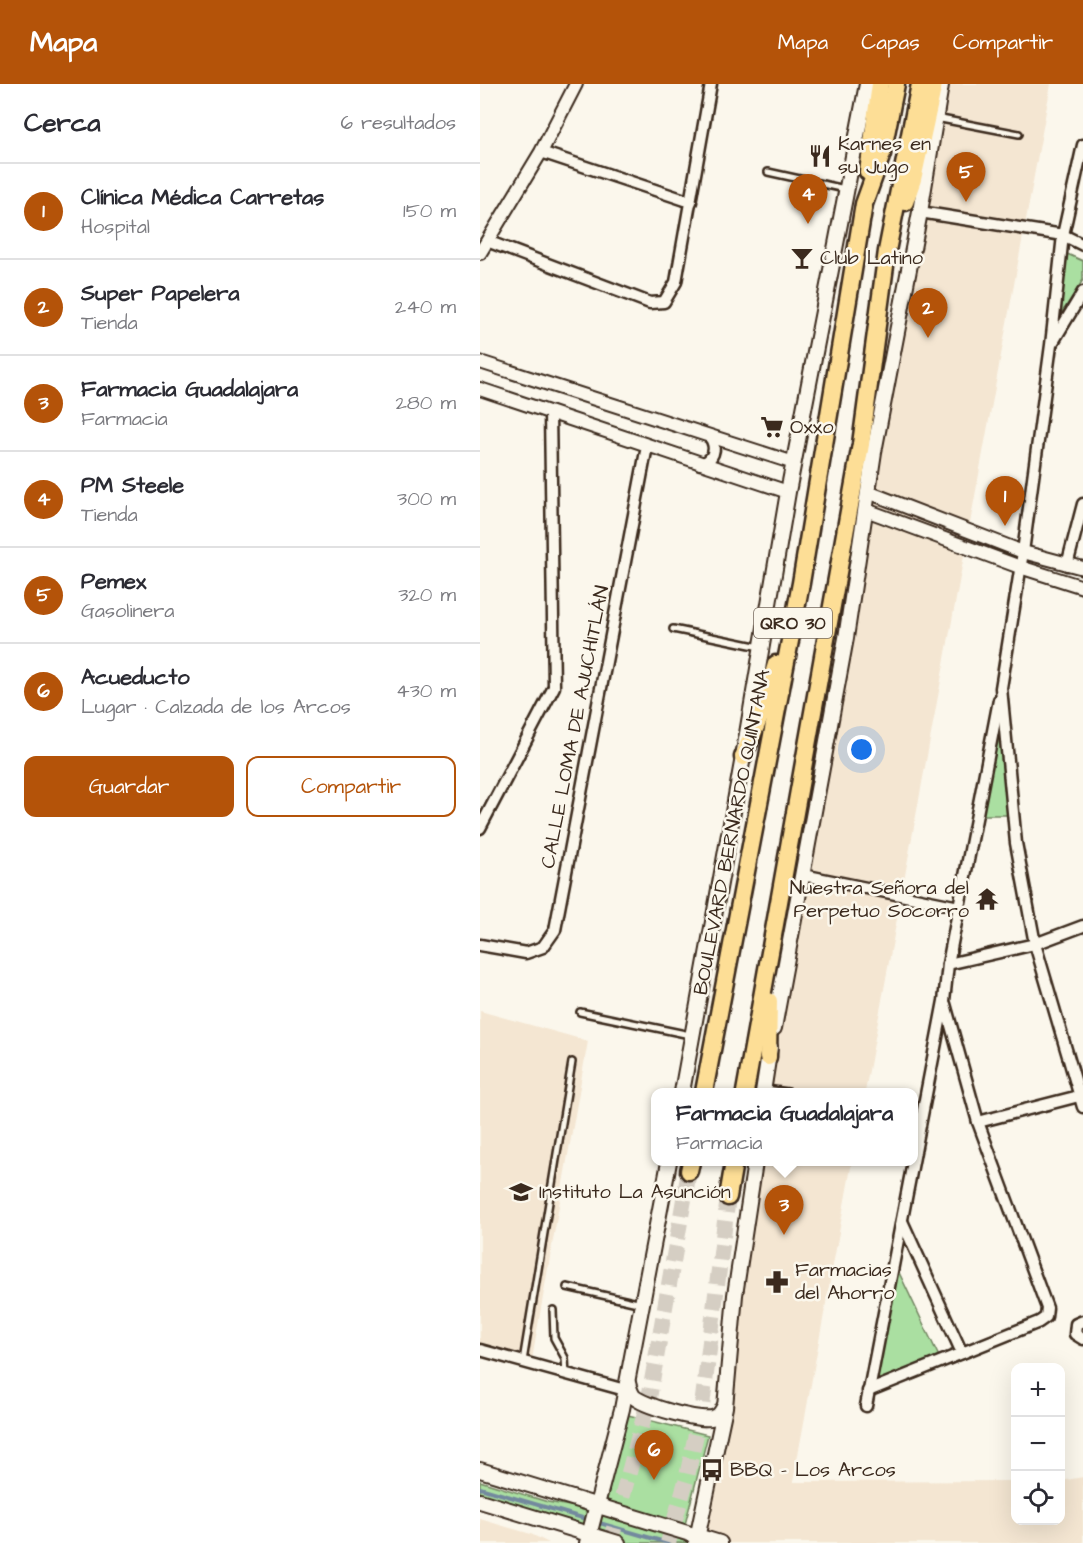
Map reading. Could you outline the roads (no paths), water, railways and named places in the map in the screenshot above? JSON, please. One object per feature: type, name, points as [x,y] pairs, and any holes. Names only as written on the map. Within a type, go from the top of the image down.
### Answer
[{"type":"highway","points":[[864,204],[880,84]]},
{"type":"highway","name":"BOULEVARD BERNARDO QUINTANA","points":[[705,1088],[801,583],[864,204],[882,154],[896,84]]},
{"type":"highway","name":"QRO 30","points":[[746,1088],[861,444],[887,251],[920,84]]},
{"type":"highway","points":[[887,251],[913,179],[934,84]]},
{"type":"highway","points":[[743,757],[760,717],[801,583]]},
{"type":"highway","points":[[768,1057],[769,1006],[803,800],[801,778]]},
{"type":"highway","points":[[729,1197],[733,1166]]},
{"type":"main road","name":"BOULEVARD BERNARDO QUINTANA","points":[[683,1088],[788,492],[867,84]]},
{"type":"main road","points":[[763,1088],[846,638],[874,452],[942,84]]},
{"type":"main road","points":[[588,1538],[626,1386],[668,1166]]},
{"type":"main road","points":[[696,1540],[725,1407],[735,1295],[754,1166]]},
{"type":"main road","points":[[626,1386],[642,1402],[665,1410],[706,1419],[717,1417],[725,1407]]},
{"type":"main road","points":[[480,1470],[597,1504],[696,1540],[720,1543]]},
{"type":"main road","points":[[480,1501],[588,1538],[618,1543]]},
{"type":"street","points":[[480,254],[541,152],[576,84]]},
{"type":"street","points":[[487,242],[650,303],[664,302],[676,282],[711,84]]},
{"type":"street","points":[[918,1137],[944,1001],[948,964],[1001,688],[1023,552],[1063,236],[1083,145]]},
{"type":"street","points":[[541,152],[690,202]]},
{"type":"street","points":[[920,212],[1063,236],[1083,245]]},
{"type":"street","points":[[1051,345],[1083,292]]},
{"type":"street","points":[[480,362],[794,463]]},
{"type":"street","points":[[480,388],[788,492]]},
{"type":"street","name":"CALLE LOMA DE AJUCHITLÁN","points":[[480,828],[554,687],[550,412]]},
{"type":"street","points":[[700,464],[710,460],[713,455],[714,442],[710,437]]},
{"type":"street","name":"CALLE LOMA DE AJUCHITLÁN","points":[[480,945],[526,953],[543,947],[555,930],[647,446]]},
{"type":"street","points":[[868,492],[1023,552],[1083,568]]},
{"type":"street","points":[[1067,565],[1083,504]]},
{"type":"street","points":[[866,510],[1020,567],[1083,587]]},
{"type":"street","points":[[978,1122],[1081,1102],[1035,944],[1016,843],[1001,688]]},
{"type":"street","points":[[803,875],[959,907]]},
{"type":"street","points":[[948,964],[1035,944],[1083,926]]},
{"type":"street","points":[[868,1391],[1039,1322],[1046,1317],[1047,1308],[978,1122],[944,1001]]},
{"type":"street","points":[[866,1406],[912,1166]]},
{"type":"street","points":[[902,1220],[962,1353]]},
{"type":"street","points":[[1083,1321],[1076,1324],[1074,1328],[1075,1334],[1083,1339]]},
{"type":"street","points":[[480,1350],[566,1374],[626,1386]]},
{"type":"lane","points":[[936,118],[1019,134]]},
{"type":"lane","points":[[768,172],[848,189]]},
{"type":"lane","points":[[673,629],[762,647]]},
{"type":"lane","points":[[580,1012],[692,1036]]},
{"type":"lane","points":[[523,1363],[572,1062]]},
{"type":"lane","points":[[567,1287],[643,1304]]},
{"type":"lane","points":[[553,1310],[554,1338],[565,1358],[566,1374]]},
{"type":"waterway","points":[[480,1488],[668,1543]]},
{"type":"tunnel","points":[[610,1543],[649,1398],[689,1171]]},
{"type":"tunnel","points":[[668,1543],[686,1481],[702,1406],[728,1197]]},
{"type":"place","name":"Karnes en su Jugo","points":[[820,156]]},
{"type":"place","name":"Pemex","points":[[966,202]]},
{"type":"place","name":"PM Steele","points":[[808,224]]},
{"type":"place","name":"Club Latino","points":[[802,258]]},
{"type":"place","name":"Super Papelera","points":[[928,338]]},
{"type":"place","name":"Oxxo","points":[[772,427]]},
{"type":"place","name":"Clínica Médica Carretas","points":[[1005,526]]},
{"type":"place","name":"Nuestra Señora del Perpetuo Socorro","points":[[987,899]]},
{"type":"place","name":"Instituto La Asunción","points":[[521,1192]]},
{"type":"place","name":"Farmacia Guadalajara","points":[[784,1235]]},
{"type":"place","name":"Farmacias del Ahorro","points":[[777,1282]]},
{"type":"place","name":"BBQ - Los Arcos","points":[[712,1470]]},
{"type":"place","name":"Acueducto","points":[[654,1480]]}]
